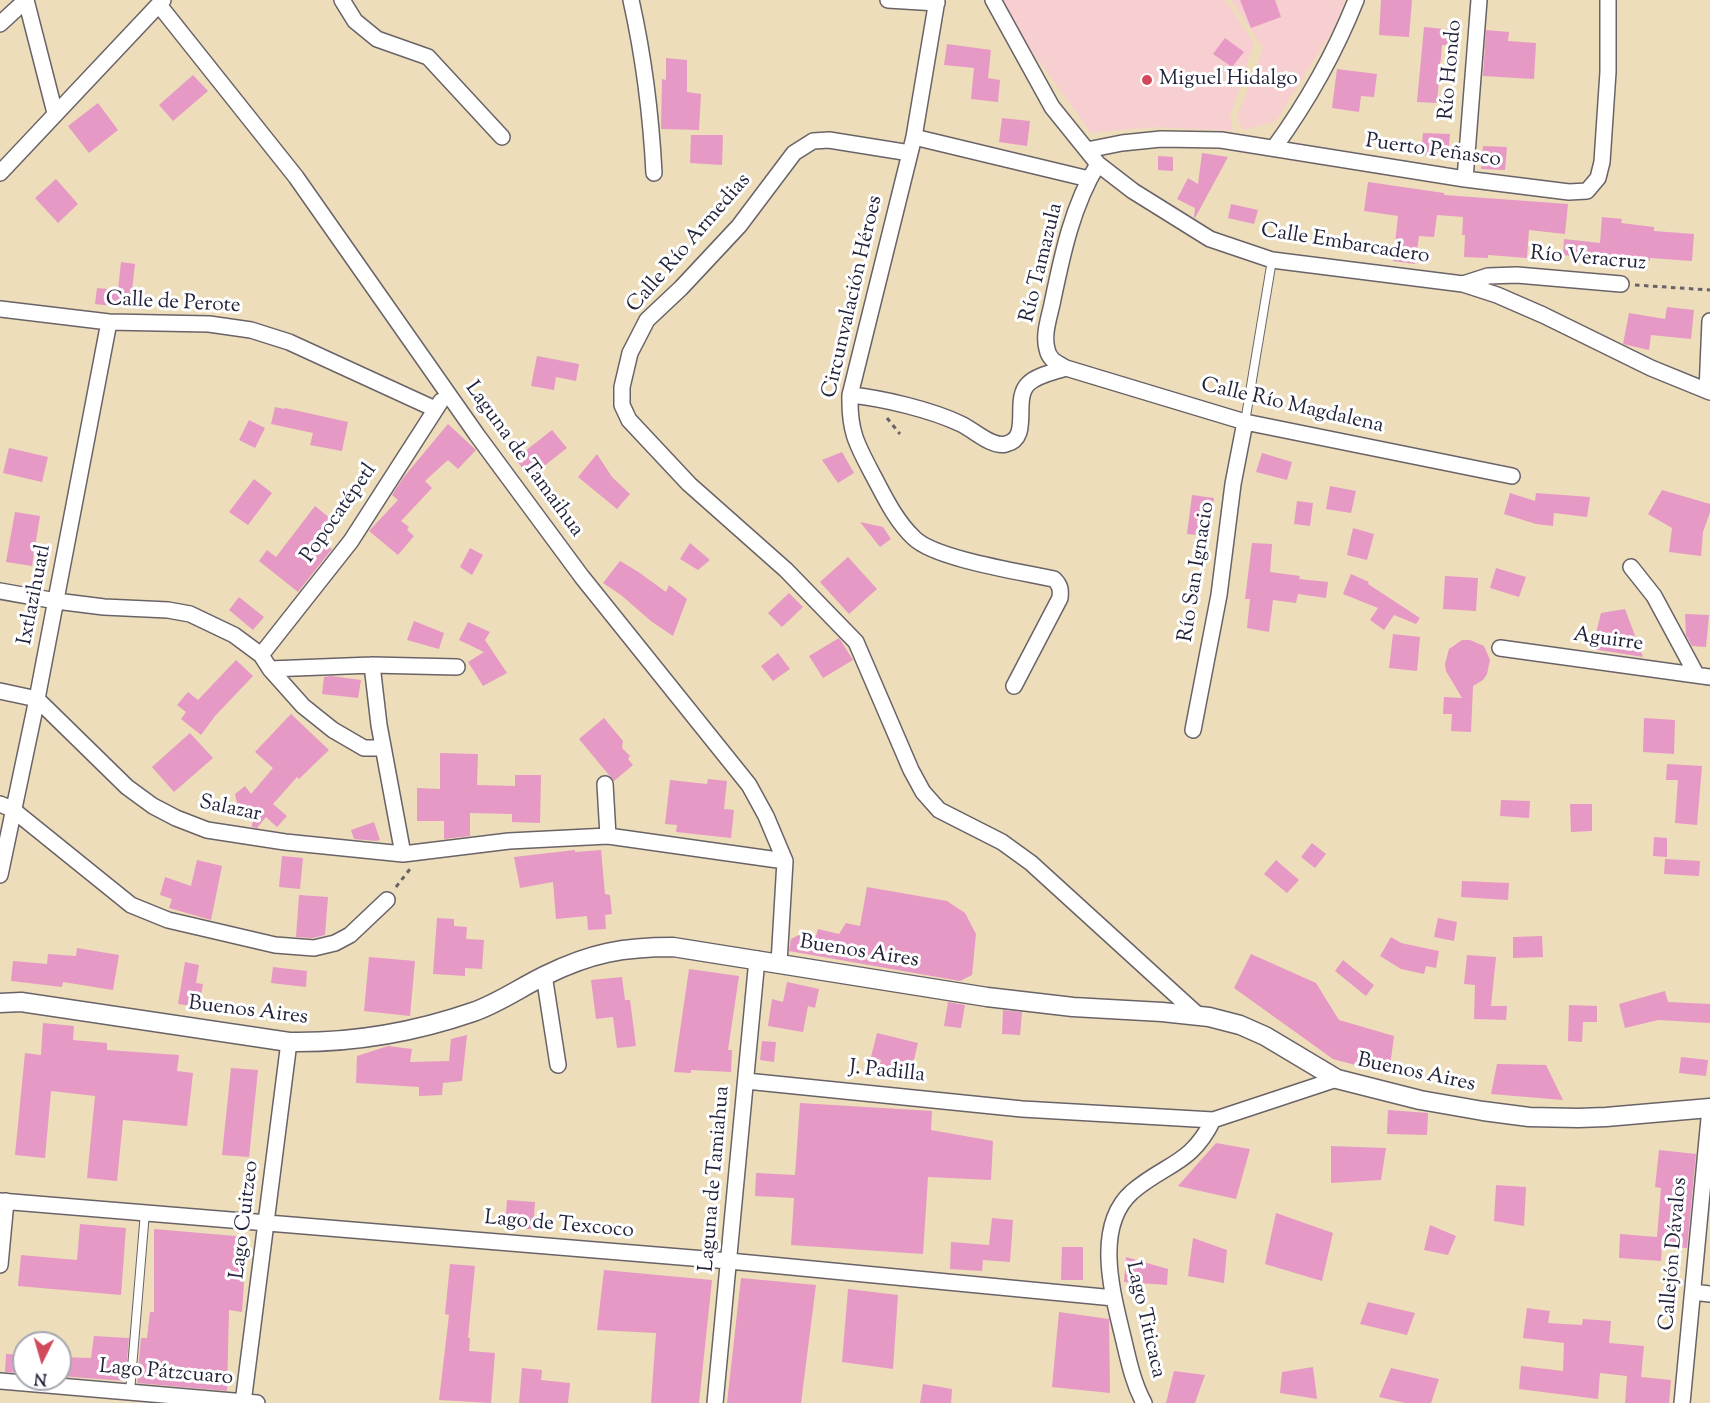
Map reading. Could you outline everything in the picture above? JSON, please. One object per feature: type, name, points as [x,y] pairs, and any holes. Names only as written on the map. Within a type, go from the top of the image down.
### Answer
[{"type":"street","points":[[0,24],[26,0],[55,113]]},
{"type":"street","points":[[342,0],[355,21],[377,39],[428,57],[502,137]]},
{"type":"street","points":[[631,0],[644,64],[652,124],[654,174]]},
{"type":"street","points":[[888,0],[937,2]]},
{"type":"street","name":"Calle Embarcadero","points":[[993,0],[1052,107],[1098,164],[1133,191],[1210,239],[1272,260],[1463,284],[1525,307],[1651,368],[1709,392]]},
{"type":"street","points":[[1274,147],[1324,72],[1356,0]]},
{"type":"street","name":"Río Hondo","points":[[1465,179],[1479,0]]},
{"type":"street","name":"Puerto Peñasco","points":[[1087,150],[1161,139],[1221,141],[1274,147],[1339,160],[1465,179],[1569,192],[1587,191],[1598,178],[1602,162],[1608,72],[1608,0]]},
{"type":"street","points":[[0,173],[161,2]]},
{"type":"street","name":"Laguna de Tamaihua","points":[[161,2],[297,177],[477,435],[582,577],[749,785],[766,816],[785,861],[779,963]]},
{"type":"street","name":"Circunvalación Héroes","points":[[937,2],[914,137],[850,395],[849,420],[857,445],[890,508],[915,539],[943,554],[1054,579],[1058,583],[1061,589],[1060,598],[1014,686]]},
{"type":"street","points":[[914,137],[1089,179]]},
{"type":"street","name":"Calle Río Armedias","points":[[910,153],[829,140],[813,141],[794,153],[739,226],[681,288],[647,320],[630,353],[622,387],[622,405],[629,420],[689,484],[786,570],[856,642],[912,770],[923,792],[939,810],[1002,842],[1031,863],[1198,1016]]},
{"type":"street","name":"Río Tamazula","points":[[1066,368],[1050,358],[1047,350],[1047,331],[1062,259],[1077,207],[1098,164]]},
{"type":"street","name":"Río Veracruz","points":[[1463,284],[1488,276],[1517,275],[1622,284]]},
{"type":"street","name":"Calle de Perote","points":[[0,309],[109,322],[209,324],[251,330],[289,342],[435,409]]},
{"type":"street","points":[[1709,392],[1710,321]]},
{"type":"street","name":"Ixtlazihuatl","points":[[0,875],[6,807],[37,699],[109,322]]},
{"type":"street","points":[[850,395],[872,398],[937,415],[961,424],[997,445],[1004,445],[1014,442],[1019,436],[1022,393],[1027,385],[1037,378],[1066,368]]},
{"type":"street","name":"Calle Río Magdalena","points":[[1066,368],[1245,422],[1512,476]]},
{"type":"street","name":"Popocatépetl","points":[[261,655],[351,541],[447,391]]},
{"type":"street","name":"Río San Ignacio","points":[[1192,729],[1219,595],[1233,484],[1245,422]]},
{"type":"street","points":[[1631,567],[1654,596],[1703,676]]},
{"type":"street","points":[[0,591],[104,607],[168,610],[190,614],[234,635],[261,655],[270,669],[303,706],[333,730],[364,748],[383,748]]},
{"type":"street","name":"Aguirre","points":[[1500,648],[1703,676]]},
{"type":"street","points":[[270,669],[372,665],[457,667]]},
{"type":"street","points":[[372,665],[383,748],[403,854]]},
{"type":"street","points":[[0,691],[37,699]]},
{"type":"street","name":"Salazar","points":[[37,699],[127,787],[153,806],[207,830],[285,842],[403,854],[509,841],[608,836],[785,861]]},
{"type":"street","points":[[605,784],[608,836]]},
{"type":"street","points":[[6,807],[131,905],[168,920],[275,945],[314,948],[335,943],[350,935],[387,900]]},
{"type":"street","name":"Buenos Aires","points":[[0,1003],[35,1004],[289,1042],[350,1040],[434,1023],[472,1012],[501,1000],[544,975],[592,955],[640,947],[673,947],[987,997],[1073,1007],[1198,1016],[1240,1025],[1257,1032],[1337,1079],[1419,1100],[1529,1117],[1606,1117],[1710,1108]]},
{"type":"street","name":"Laguna de Tamiahua","points":[[715,1403],[757,959]]},
{"type":"street","points":[[544,975],[558,1065]]},
{"type":"street","name":"Lago Cuitzeo","points":[[248,1403],[266,1224],[289,1042]]},
{"type":"street","points":[[1213,1120],[1337,1079]]},
{"type":"street","name":"J. Padilla","points":[[746,1081],[1022,1109],[1213,1120]]},
{"type":"street","name":"Callejón Dávalos","points":[[1682,1403],[1710,1108]]},
{"type":"street","name":"Lago Titicaca","points":[[1144,1403],[1131,1372],[1113,1298],[1108,1261],[1112,1231],[1118,1210],[1131,1194],[1184,1159],[1198,1146],[1213,1120]]},
{"type":"street","points":[[0,1265],[3,1201]]},
{"type":"street","name":"Lago de Texcoco","points":[[3,1201],[729,1262],[1113,1298]]},
{"type":"street","points":[[1693,1292],[1710,1293]]},
{"type":"street","name":"Lago Pátzcuaro","points":[[0,1381],[248,1403]]},
{"type":"lane","points":[[1245,422],[1272,260]]},
{"type":"lane","points":[[130,1392],[145,1212]]},
{"type":"path","name":"Río Veracruz","points":[[1622,284],[1710,290]]},
{"type":"path","points":[[387,900],[423,853]]},
{"type":"shaded area","name":"Miguel Hidalgo","points":[[1000,0],[1225,0],[1254,43],[1230,117],[1233,131],[1156,127],[1091,133],[1018,32]]},
{"type":"shaded area","points":[[1231,0],[1345,0],[1334,28],[1276,121],[1243,130],[1237,118],[1263,48]]},
{"type":"building","points":[[1240,0],[1275,0],[1281,17],[1251,28]]},
{"type":"building","points":[[1381,0],[1412,0],[1409,37],[1379,35]]},
{"type":"building","points":[[1424,27],[1455,30],[1454,46],[1442,45],[1437,103],[1417,102]]},
{"type":"building","points":[[1486,30],[1509,32],[1508,41],[1536,43],[1534,79],[1483,76]]},
{"type":"building","points":[[1225,38],[1244,52],[1232,67],[1213,54]]},
{"type":"building","points":[[947,44],[991,50],[988,78],[1000,80],[998,102],[971,99],[974,68],[944,65]]},
{"type":"building","points":[[666,58],[687,60],[687,92],[701,94],[699,130],[661,129],[662,79],[666,80]]},
{"type":"building","points":[[1337,69],[1377,74],[1374,97],[1361,96],[1359,112],[1332,108]]},
{"type":"building","points":[[193,75],[208,91],[173,121],[159,105]]},
{"type":"building","points":[[98,103],[118,130],[89,153],[68,126]]},
{"type":"building","points":[[1002,118],[1030,121],[1027,146],[999,142]]},
{"type":"building","points":[[1423,133],[1450,134],[1448,156],[1421,155]]},
{"type":"building","points":[[691,135],[723,135],[722,165],[690,163]]},
{"type":"building","points":[[1483,146],[1507,147],[1505,170],[1481,169]]},
{"type":"building","points":[[1202,153],[1228,157],[1195,218],[1195,208],[1177,199],[1188,178],[1198,184]]},
{"type":"building","points":[[1158,156],[1173,157],[1173,171],[1158,170]]},
{"type":"building","points":[[56,179],[78,204],[58,223],[35,198]]},
{"type":"building","points":[[1368,182],[1444,193],[1444,195],[1568,204],[1565,234],[1529,230],[1527,258],[1488,255],[1488,258],[1464,257],[1463,217],[1437,215],[1434,237],[1419,236],[1415,264],[1393,261],[1398,216],[1364,211]]},
{"type":"building","points":[[1231,204],[1258,210],[1254,224],[1228,218]]},
{"type":"building","points":[[1602,217],[1622,219],[1621,223],[1654,227],[1654,231],[1694,234],[1692,261],[1650,258],[1650,261],[1614,256],[1612,268],[1588,266],[1589,258],[1563,255],[1564,239],[1600,243]]},
{"type":"building","points":[[121,262],[135,264],[130,308],[95,304],[97,288],[118,290]]},
{"type":"building","points":[[1667,307],[1694,310],[1691,339],[1651,335],[1649,350],[1623,344],[1629,313],[1665,319]]},
{"type":"building","points":[[537,356],[579,364],[576,381],[556,377],[554,390],[531,386]]},
{"type":"building","points":[[275,407],[348,422],[342,451],[310,445],[313,433],[271,424]]},
{"type":"building","points":[[249,420],[265,428],[255,448],[239,440]]},
{"type":"building","points":[[448,424],[476,450],[458,469],[448,460],[425,481],[432,488],[401,521],[409,527],[407,530],[414,536],[398,555],[369,531],[398,500],[392,495],[403,478]]},
{"type":"building","points":[[552,430],[567,448],[530,477],[515,459]]},
{"type":"building","points":[[9,448],[48,457],[42,482],[3,473]]},
{"type":"building","points":[[842,452],[854,473],[838,483],[822,460]]},
{"type":"building","points":[[1262,453],[1292,462],[1287,480],[1256,472]]},
{"type":"building","points":[[597,454],[612,477],[630,494],[617,509],[578,477]]},
{"type":"building","points":[[254,479],[272,493],[248,525],[229,512]]},
{"type":"building","points":[[1330,486],[1356,491],[1351,513],[1326,509]]},
{"type":"building","points":[[1662,490],[1710,504],[1710,512],[1703,532],[1701,556],[1669,552],[1672,528],[1648,514]]},
{"type":"building","points":[[1510,493],[1535,501],[1536,493],[1590,497],[1587,517],[1554,513],[1553,526],[1536,524],[1504,514]]},
{"type":"building","points":[[1192,495],[1214,498],[1209,536],[1187,534]]},
{"type":"building","points":[[1297,501],[1313,503],[1310,526],[1294,524]]},
{"type":"building","points":[[315,506],[336,523],[321,541],[332,549],[298,592],[259,561],[267,550],[276,557]]},
{"type":"building","points":[[15,512],[40,516],[32,566],[6,562]]},
{"type":"building","points":[[860,522],[883,527],[891,539],[880,547]]},
{"type":"building","points":[[1353,528],[1374,534],[1367,560],[1347,555]]},
{"type":"building","points":[[690,543],[710,560],[698,570],[680,559]]},
{"type":"building","points":[[1252,543],[1272,544],[1270,572],[1300,576],[1299,579],[1328,582],[1326,598],[1298,594],[1296,603],[1273,600],[1269,632],[1247,628],[1250,599],[1245,599]]},
{"type":"building","points":[[470,548],[483,555],[472,575],[460,567]]},
{"type":"building","points":[[848,557],[877,589],[849,614],[820,582]]},
{"type":"building","points":[[620,561],[666,592],[669,585],[687,599],[673,636],[603,583]]},
{"type":"building","points":[[1496,568],[1526,577],[1519,597],[1490,588]]},
{"type":"building","points":[[1351,574],[1369,582],[1368,584],[1420,618],[1416,624],[1394,615],[1384,630],[1370,620],[1378,608],[1343,594]]},
{"type":"building","points":[[1445,576],[1478,578],[1476,611],[1443,609]]},
{"type":"building","points":[[789,593],[803,607],[782,627],[768,613]]},
{"type":"building","points":[[239,597],[264,617],[253,630],[229,610]]},
{"type":"building","points":[[1625,609],[1643,657],[1592,649],[1601,613]]},
{"type":"building","points":[[1685,614],[1709,615],[1706,647],[1692,646],[1686,635]]},
{"type":"building","points":[[414,621],[444,633],[439,649],[407,640]]},
{"type":"building","points":[[468,622],[490,632],[485,640],[507,673],[483,686],[468,662],[484,652],[459,640]]},
{"type":"building","points":[[1393,634],[1420,637],[1417,671],[1389,668]]},
{"type":"building","points":[[839,638],[853,660],[823,678],[809,656]]},
{"type":"building","points":[[1462,640],[1470,640],[1484,646],[1490,660],[1487,674],[1483,680],[1473,686],[1471,732],[1451,731],[1452,714],[1443,714],[1444,697],[1462,698],[1446,671],[1445,664],[1449,649]]},
{"type":"building","points":[[778,653],[790,669],[773,681],[761,666]]},
{"type":"building","points":[[236,660],[253,676],[215,716],[201,735],[181,719],[186,712],[177,705],[188,692],[198,700]]},
{"type":"building","points":[[324,677],[361,680],[358,698],[322,694]]},
{"type":"building","points":[[291,714],[329,750],[299,779],[297,777],[273,804],[287,816],[277,827],[266,817],[257,828],[252,827],[253,818],[238,807],[235,794],[245,786],[251,794],[273,768],[255,752]]},
{"type":"building","points":[[604,718],[623,741],[622,748],[630,756],[628,759],[633,765],[614,781],[579,739]]},
{"type":"building","points":[[1644,718],[1675,720],[1674,754],[1643,752]]},
{"type":"building","points":[[190,733],[213,758],[174,792],[152,767]]},
{"type":"building","points":[[440,753],[478,754],[477,785],[515,786],[515,775],[541,775],[540,823],[512,822],[512,814],[470,813],[470,836],[444,839],[444,821],[417,821],[417,788],[440,789]]},
{"type":"building","points":[[1667,764],[1702,766],[1697,825],[1675,823],[1678,780],[1666,780]]},
{"type":"building","points":[[708,779],[727,781],[724,809],[734,810],[731,838],[676,832],[677,825],[665,824],[670,780],[707,784]]},
{"type":"building","points":[[1501,800],[1530,801],[1529,818],[1500,816]]},
{"type":"building","points":[[1570,804],[1592,804],[1592,831],[1571,832]]},
{"type":"building","points":[[374,822],[380,840],[354,839],[351,830]]},
{"type":"building","points":[[1654,837],[1667,838],[1667,857],[1653,856]]},
{"type":"building","points":[[1312,843],[1326,854],[1315,868],[1301,857]]},
{"type":"building","points":[[575,850],[575,852],[601,850],[605,894],[610,895],[612,914],[605,915],[606,929],[588,930],[587,916],[556,919],[553,882],[520,888],[514,857]]},
{"type":"building","points":[[282,856],[303,858],[300,889],[279,887]]},
{"type":"building","points":[[1665,859],[1700,861],[1699,876],[1664,874]]},
{"type":"building","points":[[197,860],[222,866],[211,920],[169,908],[172,899],[160,895],[165,877],[191,886]]},
{"type":"building","points":[[1276,860],[1299,880],[1287,893],[1264,874]]},
{"type":"building","points":[[1462,881],[1509,883],[1508,900],[1461,897]]},
{"type":"building","points":[[867,887],[947,901],[965,913],[976,934],[972,975],[960,981],[789,951],[791,939],[799,935],[815,939],[818,929],[839,934],[846,923],[860,926]]},
{"type":"building","points":[[299,895],[328,897],[325,935],[313,938],[296,937]]},
{"type":"building","points":[[437,918],[454,919],[454,926],[467,927],[466,939],[484,940],[482,969],[465,968],[465,976],[433,974]]},
{"type":"building","points":[[1438,918],[1457,922],[1454,941],[1434,937]]},
{"type":"building","points":[[1542,936],[1543,957],[1513,958],[1513,937]]},
{"type":"building","points":[[1391,937],[1401,943],[1439,951],[1436,968],[1426,966],[1424,974],[1401,969],[1380,956]]},
{"type":"building","points":[[77,948],[119,955],[113,990],[63,982],[62,987],[11,981],[13,961],[47,964],[48,954],[76,956]]},
{"type":"building","points":[[1251,954],[1316,983],[1339,1020],[1394,1036],[1389,1074],[1333,1059],[1234,988]]},
{"type":"building","points":[[1467,955],[1496,957],[1491,1006],[1507,1006],[1506,1020],[1474,1019],[1475,985],[1464,984]]},
{"type":"building","points":[[369,957],[415,961],[410,1016],[364,1011]]},
{"type":"building","points":[[1343,960],[1374,985],[1366,996],[1335,971]]},
{"type":"building","points":[[185,962],[199,965],[196,983],[203,984],[199,1007],[178,1004]]},
{"type":"building","points":[[273,967],[307,971],[306,987],[271,983]]},
{"type":"building","points":[[689,969],[739,976],[728,1050],[732,1050],[731,1072],[691,1070],[691,1073],[674,1072]]},
{"type":"building","points":[[622,977],[625,1000],[630,1000],[636,1046],[617,1048],[613,1017],[596,1019],[591,980]]},
{"type":"building","points":[[787,982],[819,989],[815,1008],[808,1006],[803,1032],[768,1026],[772,999],[783,1002]]},
{"type":"building","points":[[1665,991],[1668,1002],[1710,1004],[1710,1023],[1658,1020],[1625,1028],[1619,1004]]},
{"type":"building","points":[[948,1002],[965,1005],[961,1028],[944,1026]]},
{"type":"building","points":[[1569,1005],[1597,1006],[1597,1022],[1583,1022],[1582,1042],[1568,1041]]},
{"type":"building","points":[[1003,1010],[1022,1012],[1020,1035],[1002,1034]]},
{"type":"building","points":[[43,1023],[74,1026],[73,1040],[107,1043],[107,1050],[179,1055],[177,1071],[193,1073],[187,1126],[123,1120],[117,1181],[87,1178],[95,1096],[51,1091],[45,1158],[15,1155],[25,1053],[41,1055]]},
{"type":"building","points":[[877,1033],[918,1043],[910,1076],[879,1068],[881,1060],[871,1057]]},
{"type":"building","points":[[467,1035],[462,1081],[443,1083],[442,1095],[419,1096],[419,1087],[356,1083],[357,1056],[388,1046],[412,1049],[410,1062],[449,1061],[451,1039]]},
{"type":"building","points":[[762,1041],[776,1042],[774,1062],[760,1060]]},
{"type":"building","points":[[1681,1057],[1708,1060],[1706,1076],[1679,1073]]},
{"type":"building","points":[[1497,1064],[1546,1065],[1563,1100],[1491,1094]]},
{"type":"building","points":[[231,1068],[258,1070],[249,1157],[222,1155]]},
{"type":"building","points":[[800,1103],[932,1111],[931,1130],[993,1141],[991,1180],[928,1177],[923,1254],[791,1245],[794,1198],[755,1196],[756,1173],[795,1175]]},
{"type":"building","points":[[1388,1110],[1428,1113],[1427,1135],[1387,1134]]},
{"type":"building","points":[[1216,1143],[1250,1149],[1236,1199],[1178,1186]]},
{"type":"building","points":[[1331,1146],[1386,1148],[1381,1180],[1331,1183]]},
{"type":"building","points":[[1659,1150],[1696,1154],[1687,1248],[1662,1246],[1661,1261],[1619,1258],[1620,1234],[1657,1237],[1661,1188],[1655,1187]]},
{"type":"building","points":[[1496,1185],[1526,1187],[1524,1226],[1494,1221]]},
{"type":"building","points":[[507,1200],[535,1202],[533,1229],[505,1228]]},
{"type":"building","points":[[1276,1213],[1333,1233],[1322,1281],[1265,1264]]},
{"type":"building","points":[[992,1218],[1013,1220],[1010,1262],[983,1260],[982,1271],[950,1269],[951,1242],[989,1245]]},
{"type":"building","points":[[80,1224],[126,1228],[121,1295],[18,1286],[21,1255],[77,1260]]},
{"type":"building","points":[[1430,1225],[1456,1236],[1448,1255],[1424,1250]]},
{"type":"building","points":[[154,1229],[247,1237],[242,1312],[229,1310],[227,1391],[137,1383],[141,1338],[147,1338],[150,1312],[154,1312]]},
{"type":"building","points":[[1193,1238],[1227,1250],[1224,1283],[1188,1276]]},
{"type":"building","points":[[1062,1247],[1083,1247],[1083,1280],[1061,1280]]},
{"type":"building","points":[[1126,1257],[1168,1269],[1167,1285],[1124,1282]]},
{"type":"building","points":[[450,1264],[475,1266],[468,1338],[470,1338],[469,1351],[495,1353],[491,1403],[439,1400],[449,1315],[445,1314]]},
{"type":"building","points":[[604,1270],[712,1280],[699,1403],[651,1403],[656,1333],[597,1330]]},
{"type":"building","points":[[741,1278],[816,1285],[801,1403],[727,1403]]},
{"type":"building","points":[[848,1289],[898,1295],[893,1369],[842,1362]]},
{"type":"building","points":[[1368,1302],[1415,1313],[1407,1335],[1360,1324]]},
{"type":"building","points":[[1527,1308],[1550,1311],[1548,1323],[1582,1325],[1583,1319],[1611,1321],[1609,1343],[1644,1346],[1641,1377],[1671,1380],[1669,1403],[1625,1403],[1627,1376],[1600,1373],[1598,1399],[1519,1389],[1521,1366],[1563,1371],[1564,1343],[1523,1338]]},
{"type":"building","points":[[1059,1312],[1109,1319],[1110,1393],[1052,1387]]},
{"type":"building","points":[[94,1336],[129,1338],[125,1381],[72,1377],[72,1357],[91,1358]]},
{"type":"building","points":[[6,1354],[12,1354],[12,1372],[5,1372]]},
{"type":"building","points":[[1313,1367],[1317,1399],[1280,1393],[1282,1372]]},
{"type":"building","points":[[522,1368],[542,1370],[541,1380],[570,1383],[568,1403],[519,1403]]},
{"type":"building","points":[[1391,1368],[1439,1379],[1431,1403],[1405,1403],[1379,1397]]},
{"type":"building","points":[[1174,1371],[1205,1375],[1195,1403],[1166,1403]]},
{"type":"building","points":[[923,1384],[952,1389],[951,1403],[920,1403]]},
{"type":"place","name":"Miguel Hidalgo","points":[[1147,80]]}]
